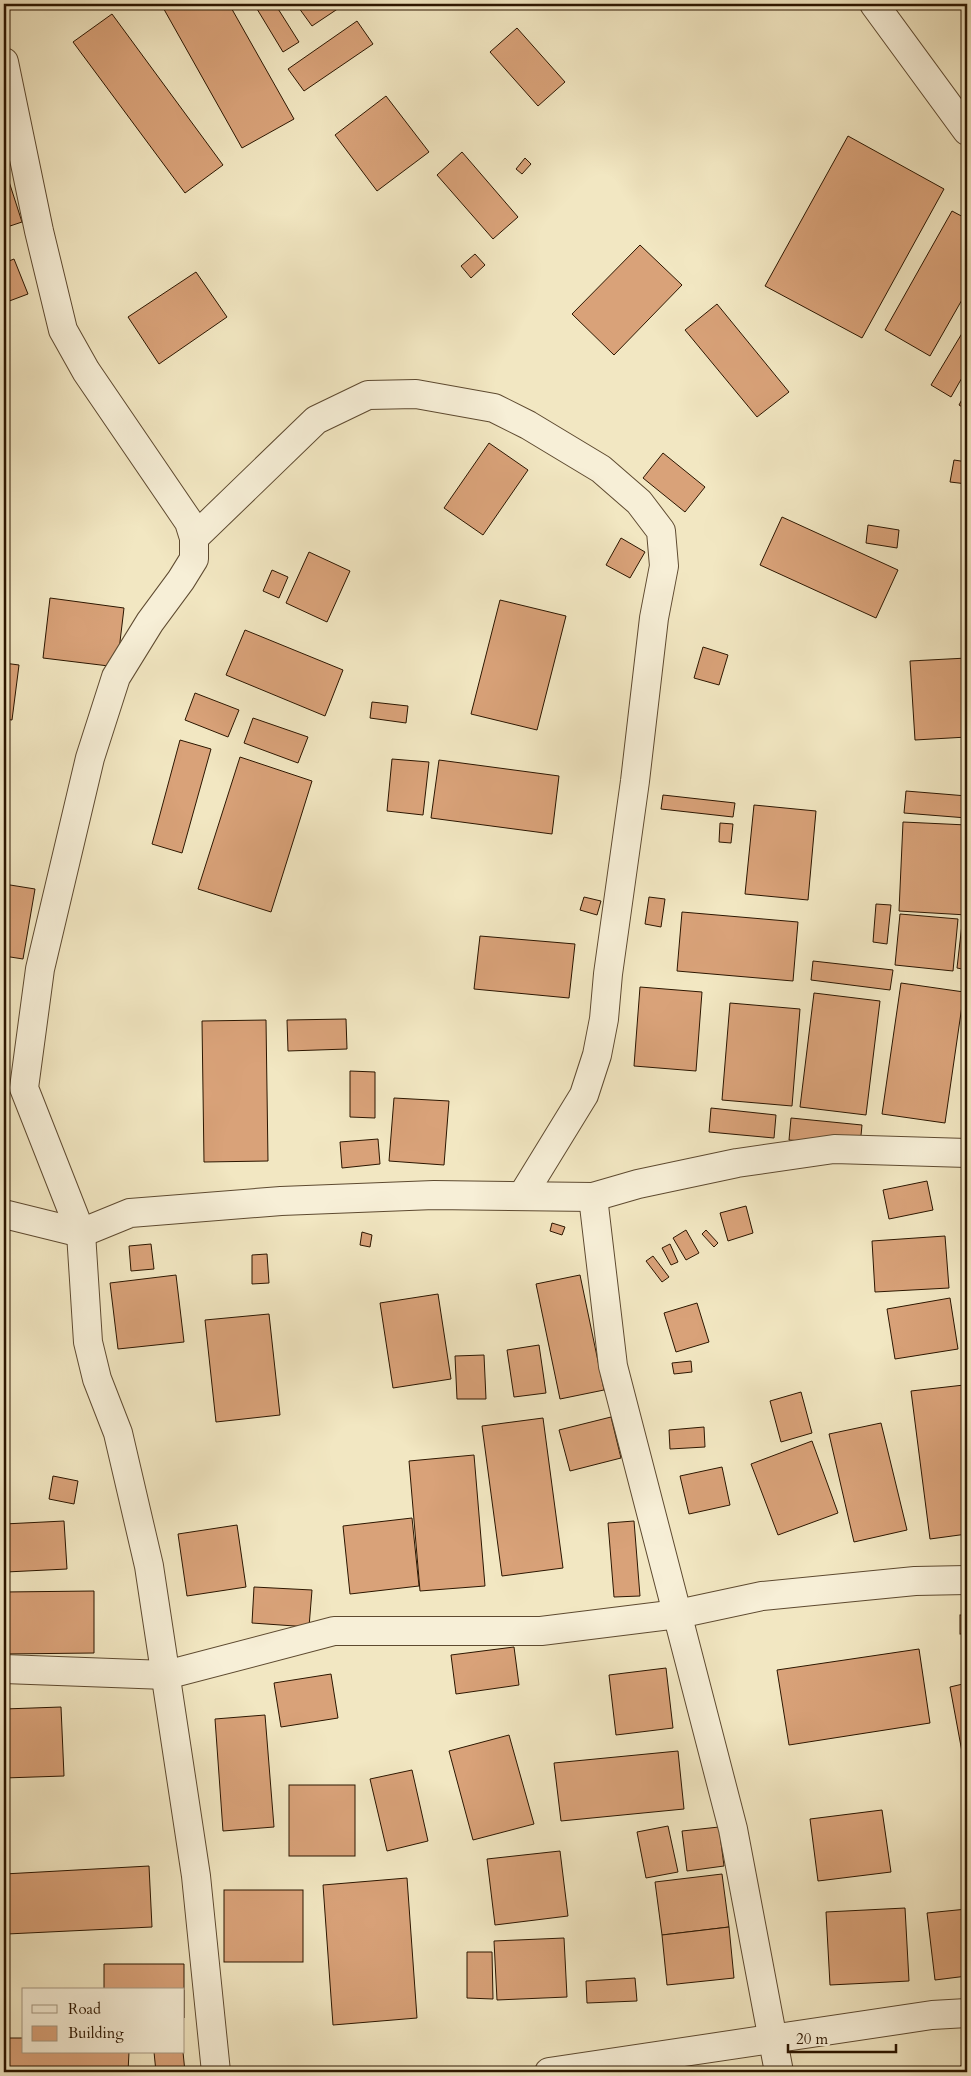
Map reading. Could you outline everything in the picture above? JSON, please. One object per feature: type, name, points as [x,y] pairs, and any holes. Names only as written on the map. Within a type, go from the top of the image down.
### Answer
[{"type":"street","points":[[874,4],[967,131]]},
{"type":"street","points":[[4,62],[39,231],[63,330],[86,371],[189,522],[194,538],[194,559],[150,622],[116,677],[90,758],[40,969],[24,1088],[81,1233],[88,1342],[97,1379],[118,1433],[149,1566],[196,1876],[216,2072]]},
{"type":"street","points":[[194,538],[316,420],[368,395],[416,394],[494,408],[528,425],[601,469],[639,502],[661,531],[664,566],[654,618],[635,781],[608,974],[604,1018],[597,1055],[584,1095],[522,1196]]},
{"type":"street","points":[[4,1214],[81,1233],[130,1213],[290,1201],[434,1195],[593,1196],[737,1163],[834,1149],[967,1153]]},
{"type":"street","points":[[593,1196],[613,1366],[733,1829],[779,2072]]},
{"type":"street","points":[[4,1668],[166,1675],[334,1631],[541,1631],[678,1614],[762,1596],[915,1582],[967,1580]]},
{"type":"street","points":[[549,2072],[932,2015],[967,2013]]},
{"type":"building","points":[[161,4],[229,4],[294,119],[242,148]]},
{"type":"building","points":[[254,4],[275,4],[299,42],[283,52]]},
{"type":"building","points":[[296,4],[345,4],[312,26]]},
{"type":"building","points":[[112,14],[223,165],[185,193],[73,42]]},
{"type":"building","points":[[357,21],[373,44],[304,91],[288,69]]},
{"type":"building","points":[[517,28],[565,82],[538,106],[490,52]]},
{"type":"building","points":[[386,96],[429,152],[377,191],[335,135]]},
{"type":"building","points":[[848,136],[944,189],[862,338],[765,286]]},
{"type":"building","points":[[462,152],[518,217],[493,239],[437,175]]},
{"type":"building","points":[[525,158],[531,164],[522,174],[516,169]]},
{"type":"building","points":[[4,166],[22,222],[4,228]]},
{"type":"building","points":[[952,211],[967,219],[967,291],[930,356],[885,330]]},
{"type":"building","points":[[640,245],[682,285],[614,355],[572,314]]},
{"type":"building","points":[[475,254],[485,265],[471,278],[461,266]]},
{"type":"building","points":[[14,259],[28,294],[4,303],[4,263]]},
{"type":"building","points":[[196,272],[227,317],[159,364],[128,317]]},
{"type":"building","points":[[717,304],[789,392],[757,417],[685,330]]},
{"type":"building","points":[[967,325],[967,369],[951,397],[931,385]]},
{"type":"building","points":[[967,390],[967,410],[959,405]]},
{"type":"building","points":[[489,443],[528,470],[483,535],[444,508]]},
{"type":"building","points":[[663,453],[705,487],[685,512],[643,478]]},
{"type":"building","points":[[954,460],[967,462],[967,484],[950,482]]},
{"type":"building","points":[[782,517],[898,570],[876,618],[760,565]]},
{"type":"building","points":[[868,525],[899,530],[897,548],[866,543]]},
{"type":"building","points":[[621,538],[645,552],[630,578],[606,565]]},
{"type":"building","points":[[309,552],[350,571],[327,622],[286,603]]},
{"type":"building","points":[[272,570],[288,577],[279,598],[263,591]]},
{"type":"building","points":[[50,598],[124,608],[117,667],[43,658]]},
{"type":"building","points":[[500,600],[566,616],[537,730],[471,714]]},
{"type":"building","points":[[245,630],[343,670],[325,716],[226,675]]},
{"type":"building","points":[[703,647],[728,655],[719,685],[694,678]]},
{"type":"building","points":[[967,658],[967,737],[915,740],[910,661]]},
{"type":"building","points":[[4,663],[19,665],[12,720],[4,719]]},
{"type":"building","points":[[195,693],[239,710],[228,737],[185,720]]},
{"type":"building","points":[[372,702],[408,706],[406,723],[370,718]]},
{"type":"building","points":[[253,718],[308,737],[298,763],[244,743]]},
{"type":"building","points":[[180,740],[211,749],[182,853],[152,844]]},
{"type":"building","points":[[240,757],[312,781],[271,912],[198,889]]},
{"type":"building","points":[[392,759],[429,762],[423,815],[387,811]]},
{"type":"building","points":[[439,760],[559,776],[552,834],[431,818]]},
{"type":"building","points":[[906,791],[967,796],[967,818],[904,813]]},
{"type":"building","points":[[663,795],[735,803],[733,817],[661,809]]},
{"type":"building","points":[[754,805],[816,811],[808,900],[745,894]]},
{"type":"building","points":[[903,822],[967,825],[967,915],[899,911]]},
{"type":"building","points":[[720,823],[733,824],[731,843],[719,842]]},
{"type":"building","points":[[4,884],[35,889],[23,959],[4,956]]},
{"type":"building","points":[[584,897],[601,901],[597,915],[580,910]]},
{"type":"building","points":[[649,897],[665,899],[661,927],[645,924]]},
{"type":"building","points":[[876,904],[891,905],[887,944],[873,942]]},
{"type":"building","points":[[682,912],[798,922],[793,981],[677,971]]},
{"type":"building","points":[[900,914],[958,919],[953,971],[895,965]]},
{"type":"building","points":[[962,924],[967,925],[967,970],[957,968]]},
{"type":"building","points":[[480,936],[575,944],[569,998],[474,989]]},
{"type":"building","points":[[813,961],[893,970],[890,990],[811,980]]},
{"type":"building","points":[[901,983],[964,992],[945,1123],[882,1114]]},
{"type":"building","points":[[640,987],[702,992],[696,1071],[634,1066]]},
{"type":"building","points":[[814,993],[880,1001],[866,1115],[800,1107]]},
{"type":"building","points":[[730,1003],[800,1009],[792,1106],[722,1100]]},
{"type":"building","points":[[346,1019],[347,1049],[288,1051],[287,1020]]},
{"type":"building","points":[[266,1020],[268,1161],[204,1162],[202,1021]]},
{"type":"building","points":[[350,1071],[375,1072],[375,1118],[350,1117]]},
{"type":"building","points":[[967,1079],[967,1108],[963,1108]]},
{"type":"building","points":[[394,1098],[449,1101],[444,1165],[389,1161]]},
{"type":"building","points":[[711,1108],[776,1115],[774,1138],[709,1132]]},
{"type":"building","points":[[791,1118],[862,1125],[860,1146],[789,1140]]},
{"type":"building","points":[[378,1139],[380,1164],[342,1168],[340,1142]]},
{"type":"building","points":[[927,1181],[933,1210],[889,1219],[883,1190]]},
{"type":"building","points":[[746,1206],[753,1233],[728,1241],[720,1213]]},
{"type":"building","points":[[552,1223],[565,1227],[562,1235],[550,1231]]},
{"type":"building","points":[[686,1230],[699,1253],[686,1260],[673,1238]]},
{"type":"building","points":[[706,1230],[718,1243],[714,1247],[702,1234]]},
{"type":"building","points":[[362,1232],[372,1235],[370,1247],[360,1245]]},
{"type":"building","points":[[945,1236],[949,1288],[875,1292],[872,1241]]},
{"type":"building","points":[[151,1244],[154,1269],[131,1271],[129,1246]]},
{"type":"building","points":[[670,1244],[678,1262],[671,1265],[662,1248]]},
{"type":"building","points":[[267,1254],[269,1283],[252,1284],[252,1255]]},
{"type":"building","points":[[653,1256],[669,1277],[662,1282],[646,1261]]},
{"type":"building","points":[[176,1275],[184,1342],[118,1349],[110,1283]]},
{"type":"building","points":[[580,1275],[604,1390],[560,1399],[536,1284]]},
{"type":"building","points":[[438,1294],[451,1379],[393,1388],[380,1303]]},
{"type":"building","points":[[950,1298],[958,1349],[895,1359],[887,1309]]},
{"type":"building","points":[[697,1303],[709,1342],[676,1352],[664,1313]]},
{"type":"building","points":[[269,1314],[280,1415],[216,1422],[205,1320]]},
{"type":"building","points":[[539,1345],[546,1393],[514,1397],[507,1350]]},
{"type":"building","points":[[484,1355],[486,1399],[457,1399],[455,1356]]},
{"type":"building","points":[[691,1361],[692,1372],[674,1374],[672,1363]]},
{"type":"building","points":[[964,1385],[967,1414],[967,1534],[930,1539],[911,1391]]},
{"type":"building","points":[[801,1392],[812,1433],[781,1442],[770,1401]]},
{"type":"building","points":[[611,1417],[621,1458],[570,1471],[559,1430]]},
{"type":"building","points":[[543,1418],[563,1568],[502,1576],[482,1426]]},
{"type":"building","points":[[881,1423],[907,1530],[854,1542],[829,1434]]},
{"type":"building","points":[[704,1427],[705,1447],[670,1449],[669,1430]]},
{"type":"building","points":[[812,1441],[838,1513],[778,1535],[751,1464]]},
{"type":"building","points":[[474,1455],[485,1586],[420,1591],[409,1461]]},
{"type":"building","points":[[722,1467],[730,1505],[689,1514],[680,1476]]},
{"type":"building","points":[[53,1476],[78,1481],[74,1504],[49,1499]]},
{"type":"building","points":[[412,1518],[419,1586],[350,1594],[343,1526]]},
{"type":"building","points":[[64,1521],[67,1569],[6,1572],[4,1524]]},
{"type":"building","points":[[634,1521],[640,1596],[614,1597],[608,1523]]},
{"type":"building","points":[[237,1525],[246,1587],[187,1596],[178,1534]]},
{"type":"building","points":[[254,1587],[312,1590],[309,1627],[252,1623]]},
{"type":"building","points":[[94,1591],[94,1653],[4,1654],[4,1592]]},
{"type":"building","points":[[960,1615],[967,1615],[967,1634],[960,1634]]},
{"type":"building","points":[[514,1647],[519,1685],[456,1694],[451,1655]]},
{"type":"building","points":[[919,1649],[930,1723],[789,1745],[777,1670]]},
{"type":"building","points":[[666,1668],[673,1728],[616,1735],[609,1675]]},
{"type":"building","points":[[331,1674],[338,1718],[281,1727],[274,1683]]},
{"type":"building","points":[[967,1683],[967,1779],[950,1687]]},
{"type":"building","points":[[61,1707],[64,1776],[4,1778],[4,1709]]},
{"type":"building","points":[[265,1715],[274,1827],[223,1831],[215,1719]]},
{"type":"building","points":[[509,1735],[534,1824],[473,1840],[449,1751]]},
{"type":"building","points":[[678,1751],[684,1809],[561,1821],[554,1763]]},
{"type":"building","points":[[412,1770],[428,1841],[387,1851],[370,1779]]},
{"type":"building","points":[[289,1785],[355,1785],[355,1856],[289,1856]]},
{"type":"building","points":[[882,1810],[891,1872],[818,1881],[810,1819]]},
{"type":"building","points":[[668,1826],[678,1872],[646,1878],[637,1832]]},
{"type":"building","points":[[719,1827],[724,1866],[687,1871],[682,1831]]},
{"type":"building","points":[[560,1851],[568,1916],[495,1925],[487,1859]]},
{"type":"building","points":[[149,1866],[152,1927],[7,1934],[4,1874]]},
{"type":"building","points":[[722,1874],[729,1927],[662,1935],[655,1882]]},
{"type":"building","points":[[407,1878],[417,2018],[333,2025],[323,1885]]},
{"type":"building","points":[[224,1890],[303,1890],[303,1962],[224,1962]]},
{"type":"building","points":[[905,1908],[909,1981],[830,1985],[826,1912]]},
{"type":"building","points":[[967,1909],[967,1976],[935,1980],[927,1913]]},
{"type":"building","points":[[729,1927],[734,1978],[667,1985],[662,1935]]},
{"type":"building","points":[[564,1938],[567,1997],[497,2000],[494,1941]]},
{"type":"building","points":[[467,1952],[492,1952],[493,1999],[467,1998]]},
{"type":"building","points":[[104,1964],[184,1964],[184,1988],[104,1988]]},
{"type":"building","points":[[635,1978],[637,2001],[587,2003],[586,1981]]},
{"type":"building","points":[[8,2038],[22,2038],[22,2054],[129,2054],[128,2072],[7,2072]]},
{"type":"building","points":[[154,2054],[183,2054],[185,2072],[156,2072]]},
{"type":"building","points":[[967,2065],[967,2072],[961,2072],[960,2066]]}]
